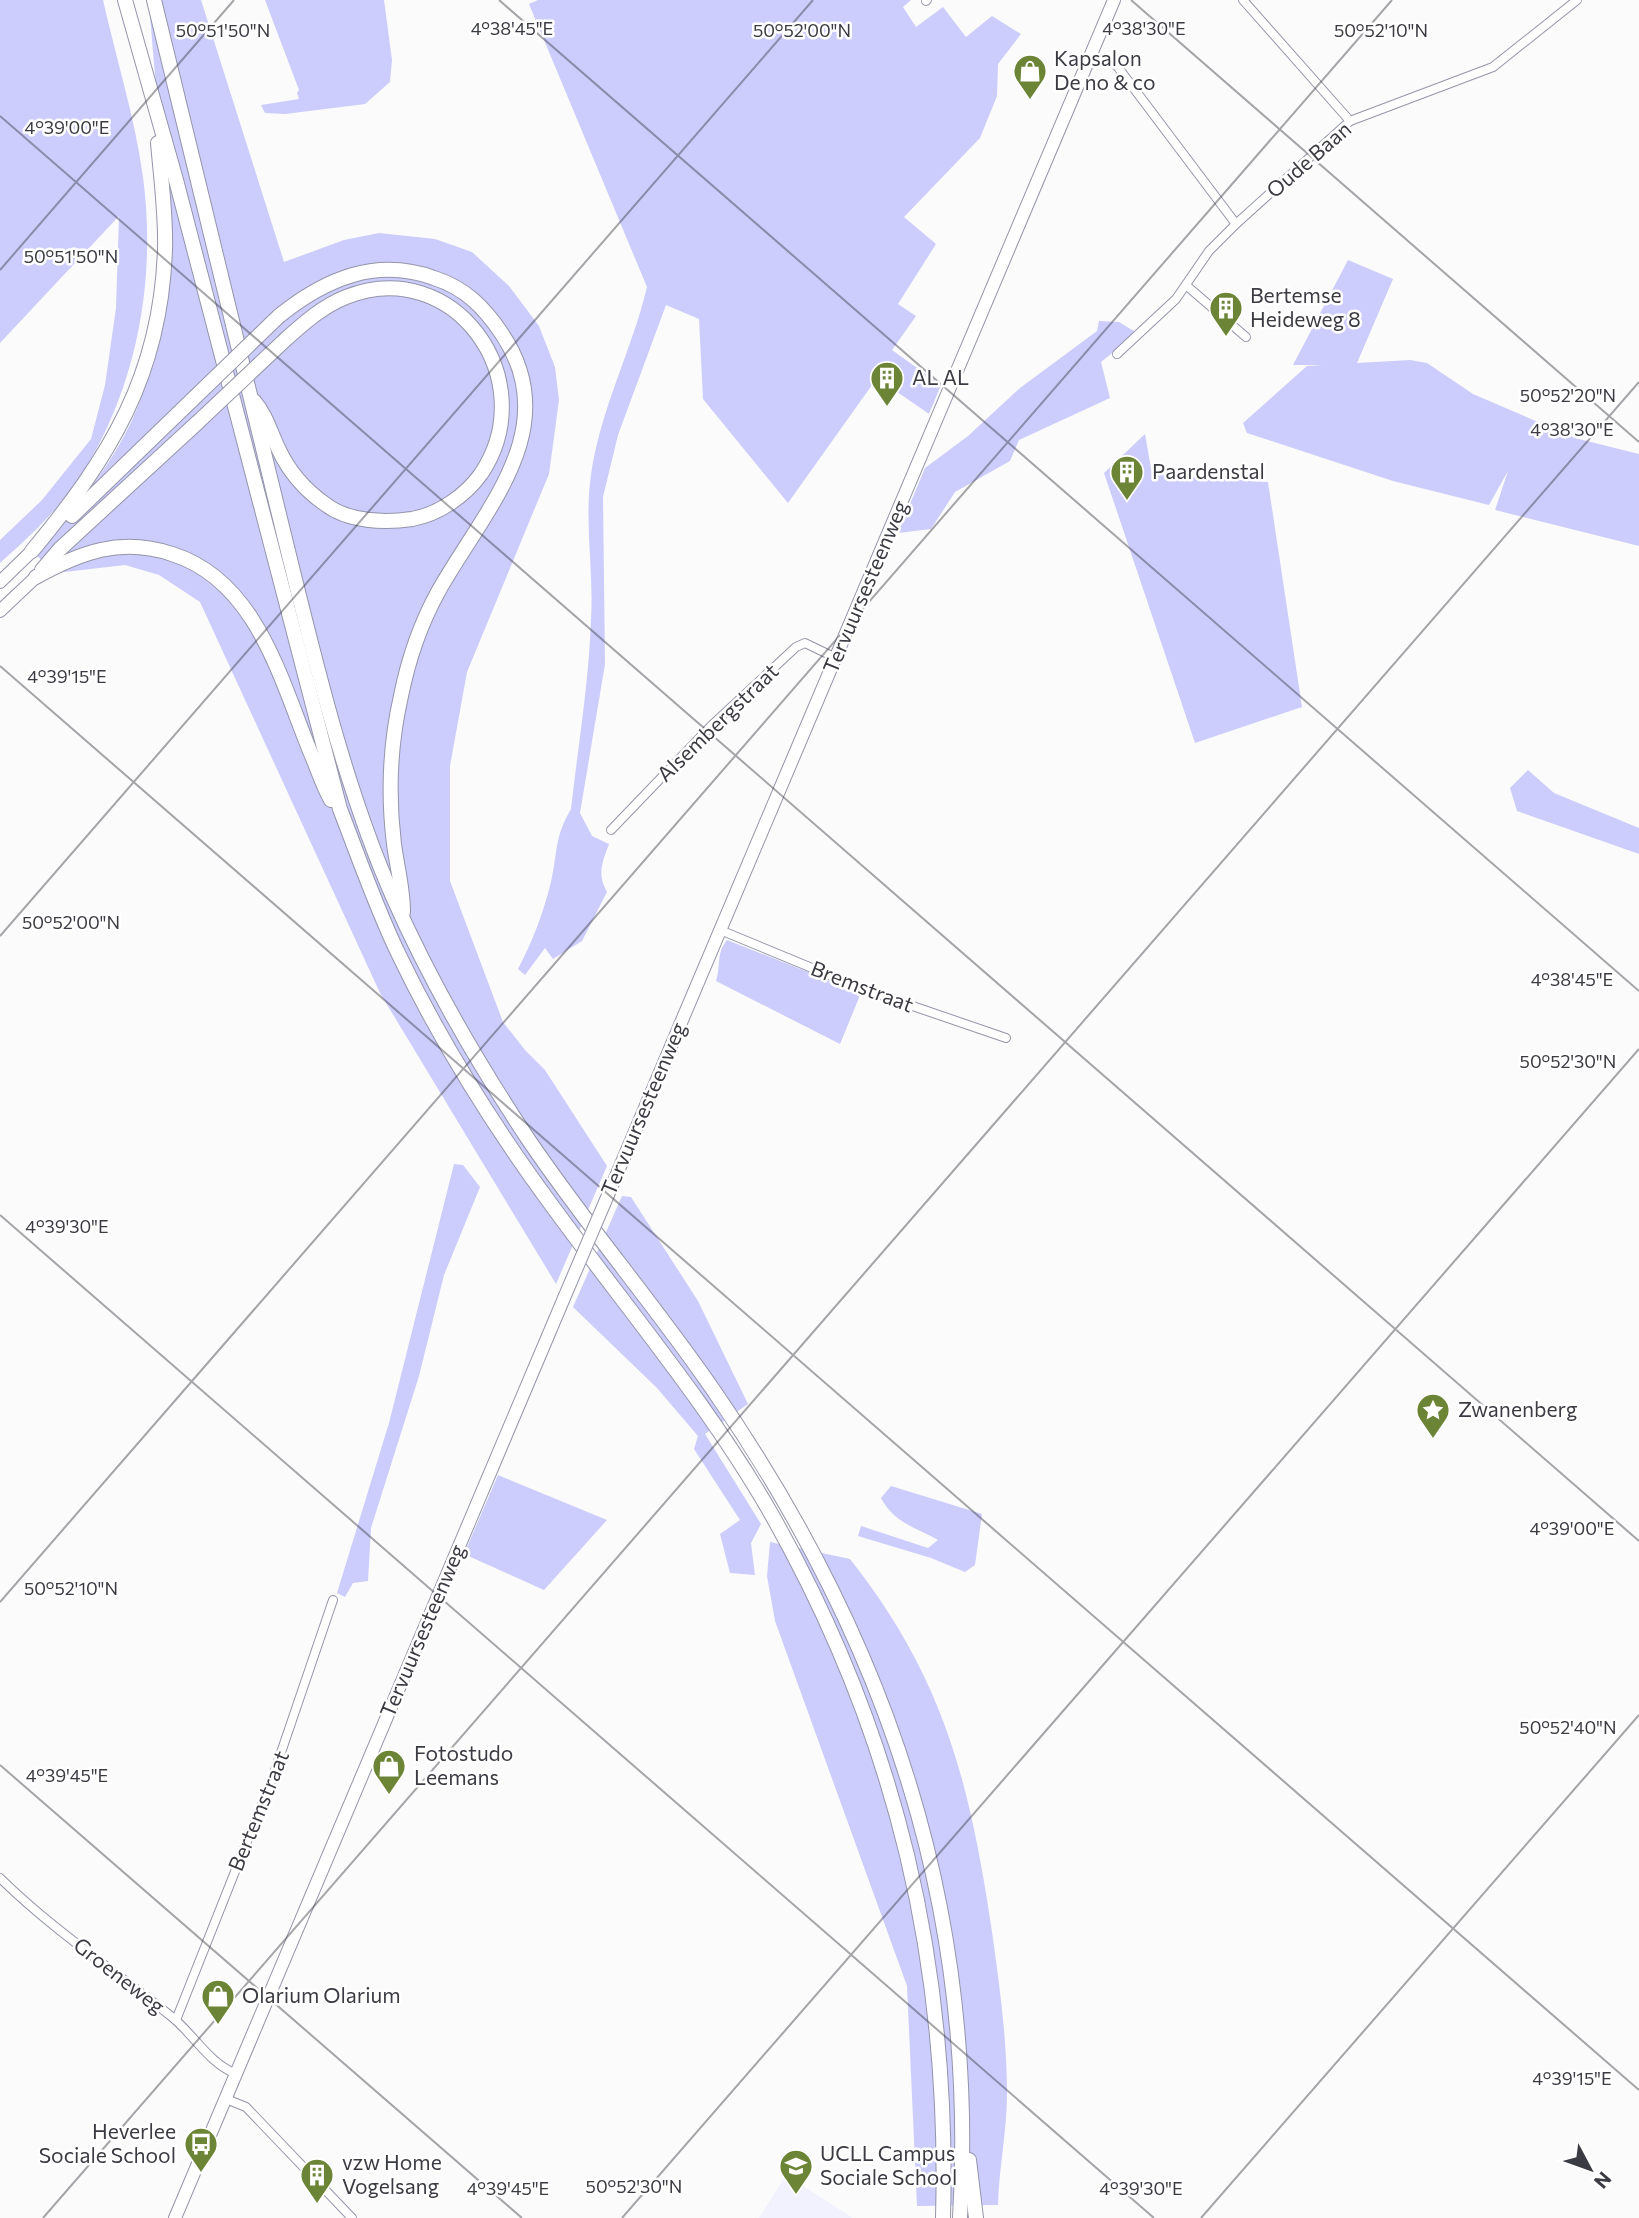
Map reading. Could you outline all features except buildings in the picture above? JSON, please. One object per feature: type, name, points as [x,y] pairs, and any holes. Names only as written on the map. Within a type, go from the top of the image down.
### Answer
[{"type":"highway","points":[[125,0],[176,180],[340,810],[398,953],[431,1019],[517,1156],[698,1403],[749,1479],[805,1577],[838,1646],[870,1725],[894,1799],[922,1915],[941,2058],[943,2218]]},
{"type":"highway","points":[[154,0],[249,396],[339,743],[387,883],[447,1008],[531,1143],[713,1390],[789,1505],[856,1637],[913,1791],[942,1912],[954,1988],[965,2139],[975,2190],[976,2218]]},
{"type":"highway","points":[[33,551],[74,503],[101,462],[133,402],[146,368],[162,292],[165,249],[157,120]]},
{"type":"highway","points":[[33,551],[279,316],[308,293],[338,278],[393,268],[420,272],[461,290],[490,316],[513,349],[523,383],[526,421],[505,485],[436,595],[416,645],[401,695],[392,748],[391,796],[394,844],[403,892],[403,916]]},
{"type":"highway","points":[[36,577],[60,549],[286,340],[326,307],[348,296],[397,290],[441,302],[472,326],[485,342],[499,372],[503,416],[497,445],[474,483],[438,510],[415,518],[388,522],[357,517],[327,506],[299,481],[279,451],[262,411],[249,396]]},
{"type":"highway","points":[[36,577],[72,557],[118,545],[159,550],[187,559],[212,573],[249,613],[261,635],[329,797],[340,810]]},
{"type":"highway","points":[[960,2218],[965,2139]]},
{"type":"highway","points":[[933,2218],[944,2179]]},
{"type":"main road","name":"Tervuursesteenweg","points":[[175,2218],[1114,0]]},
{"type":"main road","points":[[0,582],[33,551]]},
{"type":"main road","points":[[0,611],[36,577]]},
{"type":"street","points":[[1243,0],[1350,121]]},
{"type":"street","name":"Oude Baan","points":[[1117,354],[1187,286],[1209,251],[1236,224],[1350,121],[1493,67],[1577,0]]},
{"type":"street","points":[[1117,66],[1236,224]]},
{"type":"street","points":[[1187,286],[1246,337]]},
{"type":"street","name":"Alsembergstraat","points":[[611,830],[711,726],[796,648],[805,643],[836,658]]},
{"type":"street","name":"Bremstraat","points":[[720,930],[863,989],[1006,1038]]},
{"type":"street","name":"Bertemstraat","points":[[176,2020],[285,1746],[333,1600]]},
{"type":"street","name":"Groeneweg","points":[[0,1878],[39,1915],[176,2020],[214,2061],[236,2074]]},
{"type":"street","points":[[226,2099],[246,2107],[352,2218]]},
{"type":"shaded area","points":[[0,0],[103,0],[140,155],[147,217],[147,257],[144,296],[128,374],[97,447],[77,482],[60,504],[0,563],[0,540],[42,500],[91,439],[105,385],[116,308],[119,216],[0,343]]},
{"type":"shaded area","points":[[149,0],[201,0],[284,262],[344,240],[379,233],[435,239],[472,252],[509,286],[539,326],[555,367],[559,400],[549,474],[467,672],[450,766],[450,881],[503,1022],[545,1070],[607,1166],[556,1284],[380,993],[200,602],[159,575],[125,565],[56,573],[36,555],[93,484],[118,447],[138,406],[152,361],[160,312],[164,206]]},
{"type":"shaded area","points":[[265,0],[384,0],[392,60],[390,82],[365,104],[285,114],[265,113],[261,105],[299,99],[299,90]]},
{"type":"shaded area","points":[[538,0],[911,0],[903,7],[916,27],[943,7],[966,37],[992,16],[1021,34],[998,64],[997,96],[980,138],[904,217],[936,244],[898,304],[916,316],[892,350],[941,385],[929,414],[877,378],[788,503],[703,399],[699,319],[666,305],[618,435],[603,497],[605,664],[580,813],[592,836],[609,844],[601,874],[607,892],[582,941],[553,959],[545,948],[525,975],[518,969],[541,916],[551,882],[559,837],[571,809],[590,643],[592,601],[588,511],[595,451],[647,287],[529,4]]},
{"type":"shaded area","points":[[1348,260],[1393,279],[1357,363],[1410,360],[1427,363],[1473,394],[1575,438],[1639,454],[1639,546],[1495,510],[1508,471],[1489,505],[1393,481],[1247,433],[1243,423],[1307,366],[1323,365],[1293,365]]},
{"type":"shaded area","points":[[1099,321],[1119,322],[1137,333],[1101,362],[1110,398],[1019,440],[1010,461],[955,492],[931,529],[898,533],[925,468],[968,436],[1020,388],[1097,331]]},
{"type":"shaded area","points":[[1145,434],[1152,474],[1268,482],[1302,707],[1195,743],[1104,473]]},
{"type":"shaded area","points":[[1528,770],[1554,793],[1639,828],[1639,854],[1517,811],[1510,788]]},
{"type":"shaded area","points":[[727,940],[861,993],[840,1044],[716,981],[720,955]]},
{"type":"shaded area","points":[[454,1164],[463,1165],[480,1187],[444,1275],[419,1376],[371,1528],[368,1581],[353,1583],[345,1597],[337,1593],[389,1423]]},
{"type":"shaded area","points":[[622,1196],[631,1197],[698,1301],[748,1404],[705,1434],[761,1524],[751,1543],[755,1575],[730,1573],[720,1534],[740,1520],[694,1449],[698,1436],[657,1388],[573,1307]]},
{"type":"shaded area","points":[[498,1475],[607,1520],[544,1590],[464,1554]]},
{"type":"shaded area","points":[[891,1486],[982,1514],[975,1565],[965,1572],[931,1558],[858,1536],[861,1526],[928,1548],[938,1540],[906,1524],[892,1513],[881,1498]]},
{"type":"shaded area","points":[[770,1542],[850,1559],[882,1603],[908,1646],[930,1688],[947,1732],[973,1823],[1002,2009],[1007,2094],[998,2205],[917,2206],[907,1986],[775,1621],[767,1576]]},
{"type":"shaded area","name":"UCLL Campus Sociale School","points":[[786,2175],[853,2218],[759,2218]]},
{"type":"place","name":"Kapsalon De no & co","points":[[1030,101]]},
{"type":"place","name":"Bertemse Heideweg 8","points":[[1226,338]]},
{"type":"place","name":"AL AL","points":[[887,408]]},
{"type":"place","name":"Paardenstal","points":[[1127,502]]},
{"type":"place","name":"Zwanenberg","points":[[1433,1440]]},
{"type":"place","name":"Fotostudo Leemans","points":[[389,1796]]},
{"type":"place","name":"Olarium Olarium","points":[[218,2026]]},
{"type":"place","name":"Heverlee Sociale School","points":[[201,2174]]},
{"type":"place","name":"UCLL Campus Sociale School","points":[[796,2196]]},
{"type":"place","name":"vzw Home Vogelsang","points":[[317,2205]]}]
